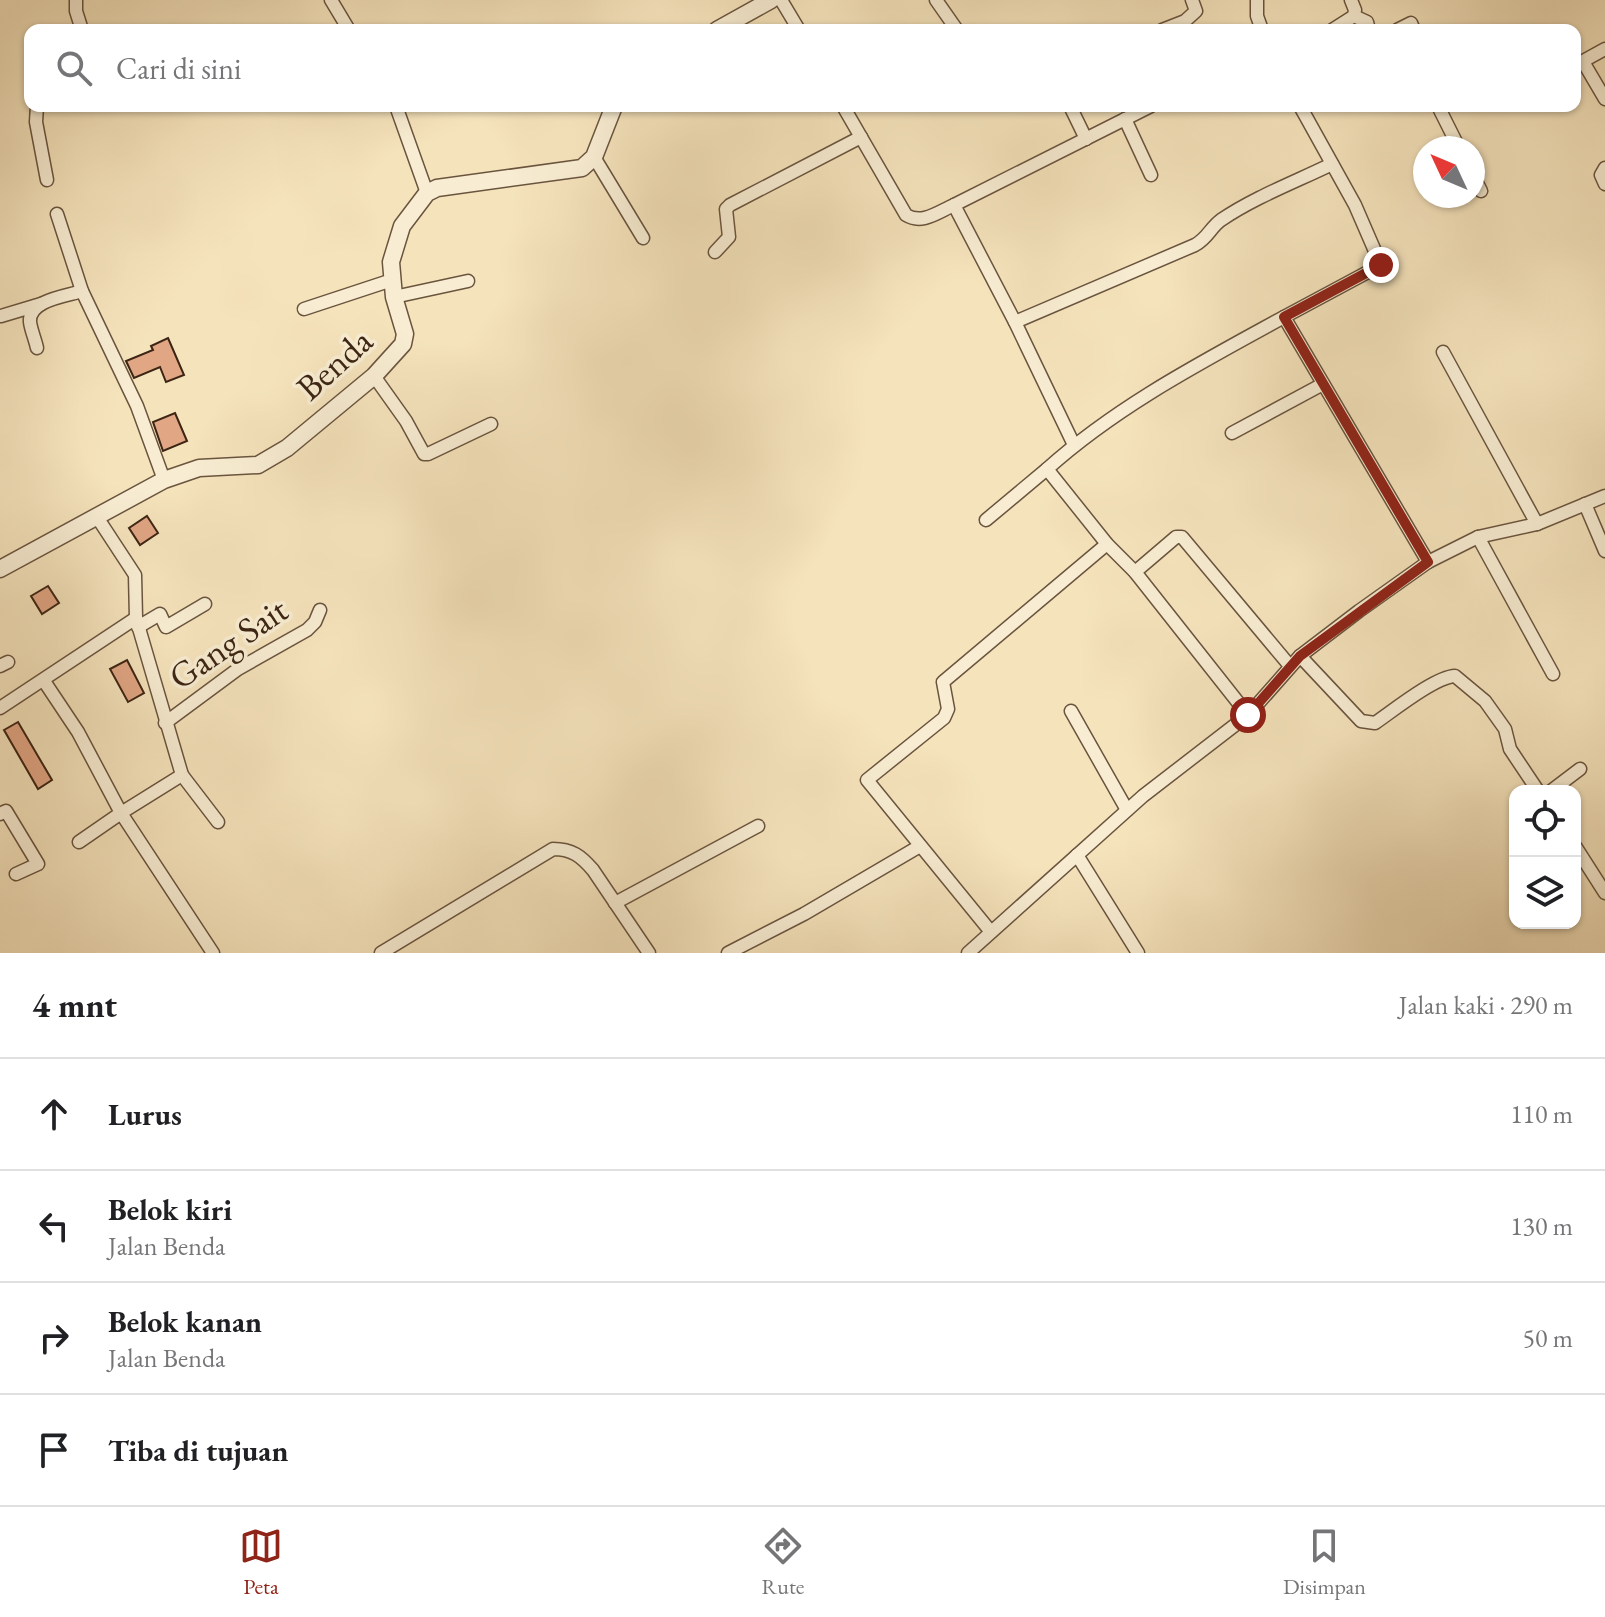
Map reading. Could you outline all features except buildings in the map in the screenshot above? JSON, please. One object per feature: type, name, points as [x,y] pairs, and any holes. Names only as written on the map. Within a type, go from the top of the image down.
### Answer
[{"type":"street","points":[[76,0],[80,24]]},
{"type":"street","points":[[331,0],[345,24]]},
{"type":"street","points":[[728,24],[771,0]]},
{"type":"street","points":[[781,0],[795,24]]},
{"type":"street","points":[[936,0],[953,24]]},
{"type":"street","points":[[1177,24],[1196,11],[1192,0]]},
{"type":"street","points":[[1257,0],[1260,24]]},
{"type":"street","points":[[1341,24],[1354,16],[1351,0]]},
{"type":"street","points":[[1354,16],[1368,24]]},
{"type":"street","points":[[1605,49],[1585,60],[1585,65],[1605,99]]},
{"type":"street","points":[[37,112],[47,180]]},
{"type":"street","points":[[398,112],[427,193],[437,188],[582,168],[594,157],[612,112]]},
{"type":"street","points":[[846,112],[906,215],[914,220],[921,220],[954,205],[1139,112]]},
{"type":"street","points":[[1073,112],[1086,139]]},
{"type":"street","points":[[986,520],[1074,445],[1195,366],[1381,265],[1361,217],[1303,112]]},
{"type":"street","points":[[1441,112],[1453,136]]},
{"type":"street","points":[[1125,119],[1151,175]]},
{"type":"street","points":[[715,252],[729,237],[726,209],[730,205],[861,137]]},
{"type":"street","points":[[594,157],[643,238]]},
{"type":"street","points":[[1015,322],[1195,245],[1209,236],[1217,222],[1237,210],[1332,164]]},
{"type":"street","points":[[1605,168],[1601,175],[1605,184]]},
{"type":"street","name":"Benda","points":[[0,569],[164,480],[199,468],[258,465],[287,448],[374,376],[403,344],[405,334],[393,289],[391,262],[402,226],[427,193]]},
{"type":"street","points":[[954,205],[1074,445]]},
{"type":"street","points":[[57,214],[82,291],[137,406],[164,480]]},
{"type":"street","points":[[304,309],[393,289],[468,281]]},
{"type":"street","points":[[1,316],[82,291]]},
{"type":"street","points":[[37,348],[30,320],[33,311],[41,304]]},
{"type":"street","points":[[1284,317],[1428,562]]},
{"type":"street","points":[[1443,352],[1537,524]]},
{"type":"street","points":[[374,376],[406,421],[424,454],[491,424]]},
{"type":"street","points":[[1232,433],[1323,384]]},
{"type":"street","points":[[1047,469],[1107,544],[1135,572],[1248,715]]},
{"type":"street","points":[[968,953],[1127,810],[1248,715],[1300,656],[1428,562],[1478,537],[1537,524],[1605,496]]},
{"type":"street","points":[[1585,504],[1605,551]]},
{"type":"street","points":[[97,517],[135,575],[137,622],[182,775],[218,822]]},
{"type":"street","points":[[1135,572],[1176,537],[1182,537],[1290,666]]},
{"type":"street","points":[[1478,537],[1553,674]]},
{"type":"street","points":[[991,932],[867,780],[944,718],[948,709],[943,682],[1107,544]]},
{"type":"street","points":[[0,708],[137,622],[160,614],[166,627],[205,604]]},
{"type":"street","name":"Gang Sait","points":[[165,723],[238,669],[307,630],[320,610]]},
{"type":"street","points":[[1300,656],[1361,721],[1367,723],[1375,723],[1435,684],[1451,675],[1455,676],[1485,701],[1505,729],[1510,749],[1534,785]]},
{"type":"street","points":[[44,681],[78,732],[121,813],[213,953]]},
{"type":"street","points":[[1071,711],[1127,810]]},
{"type":"street","points":[[1559,785],[1580,769]]},
{"type":"street","points":[[79,842],[182,775]]},
{"type":"street","points":[[0,814],[6,811],[38,864],[16,874]]},
{"type":"street","points":[[615,903],[758,826]]},
{"type":"street","points":[[728,953],[804,914],[920,846]]},
{"type":"street","points":[[381,953],[553,849],[567,849],[582,857],[649,953]]},
{"type":"street","points":[[1077,855],[1138,953]]},
{"type":"street","points":[[1581,855],[1605,893]]},
{"type":"route","points":[[1248,715],[1300,656],[1428,562],[1284,317],[1381,265]]}]
